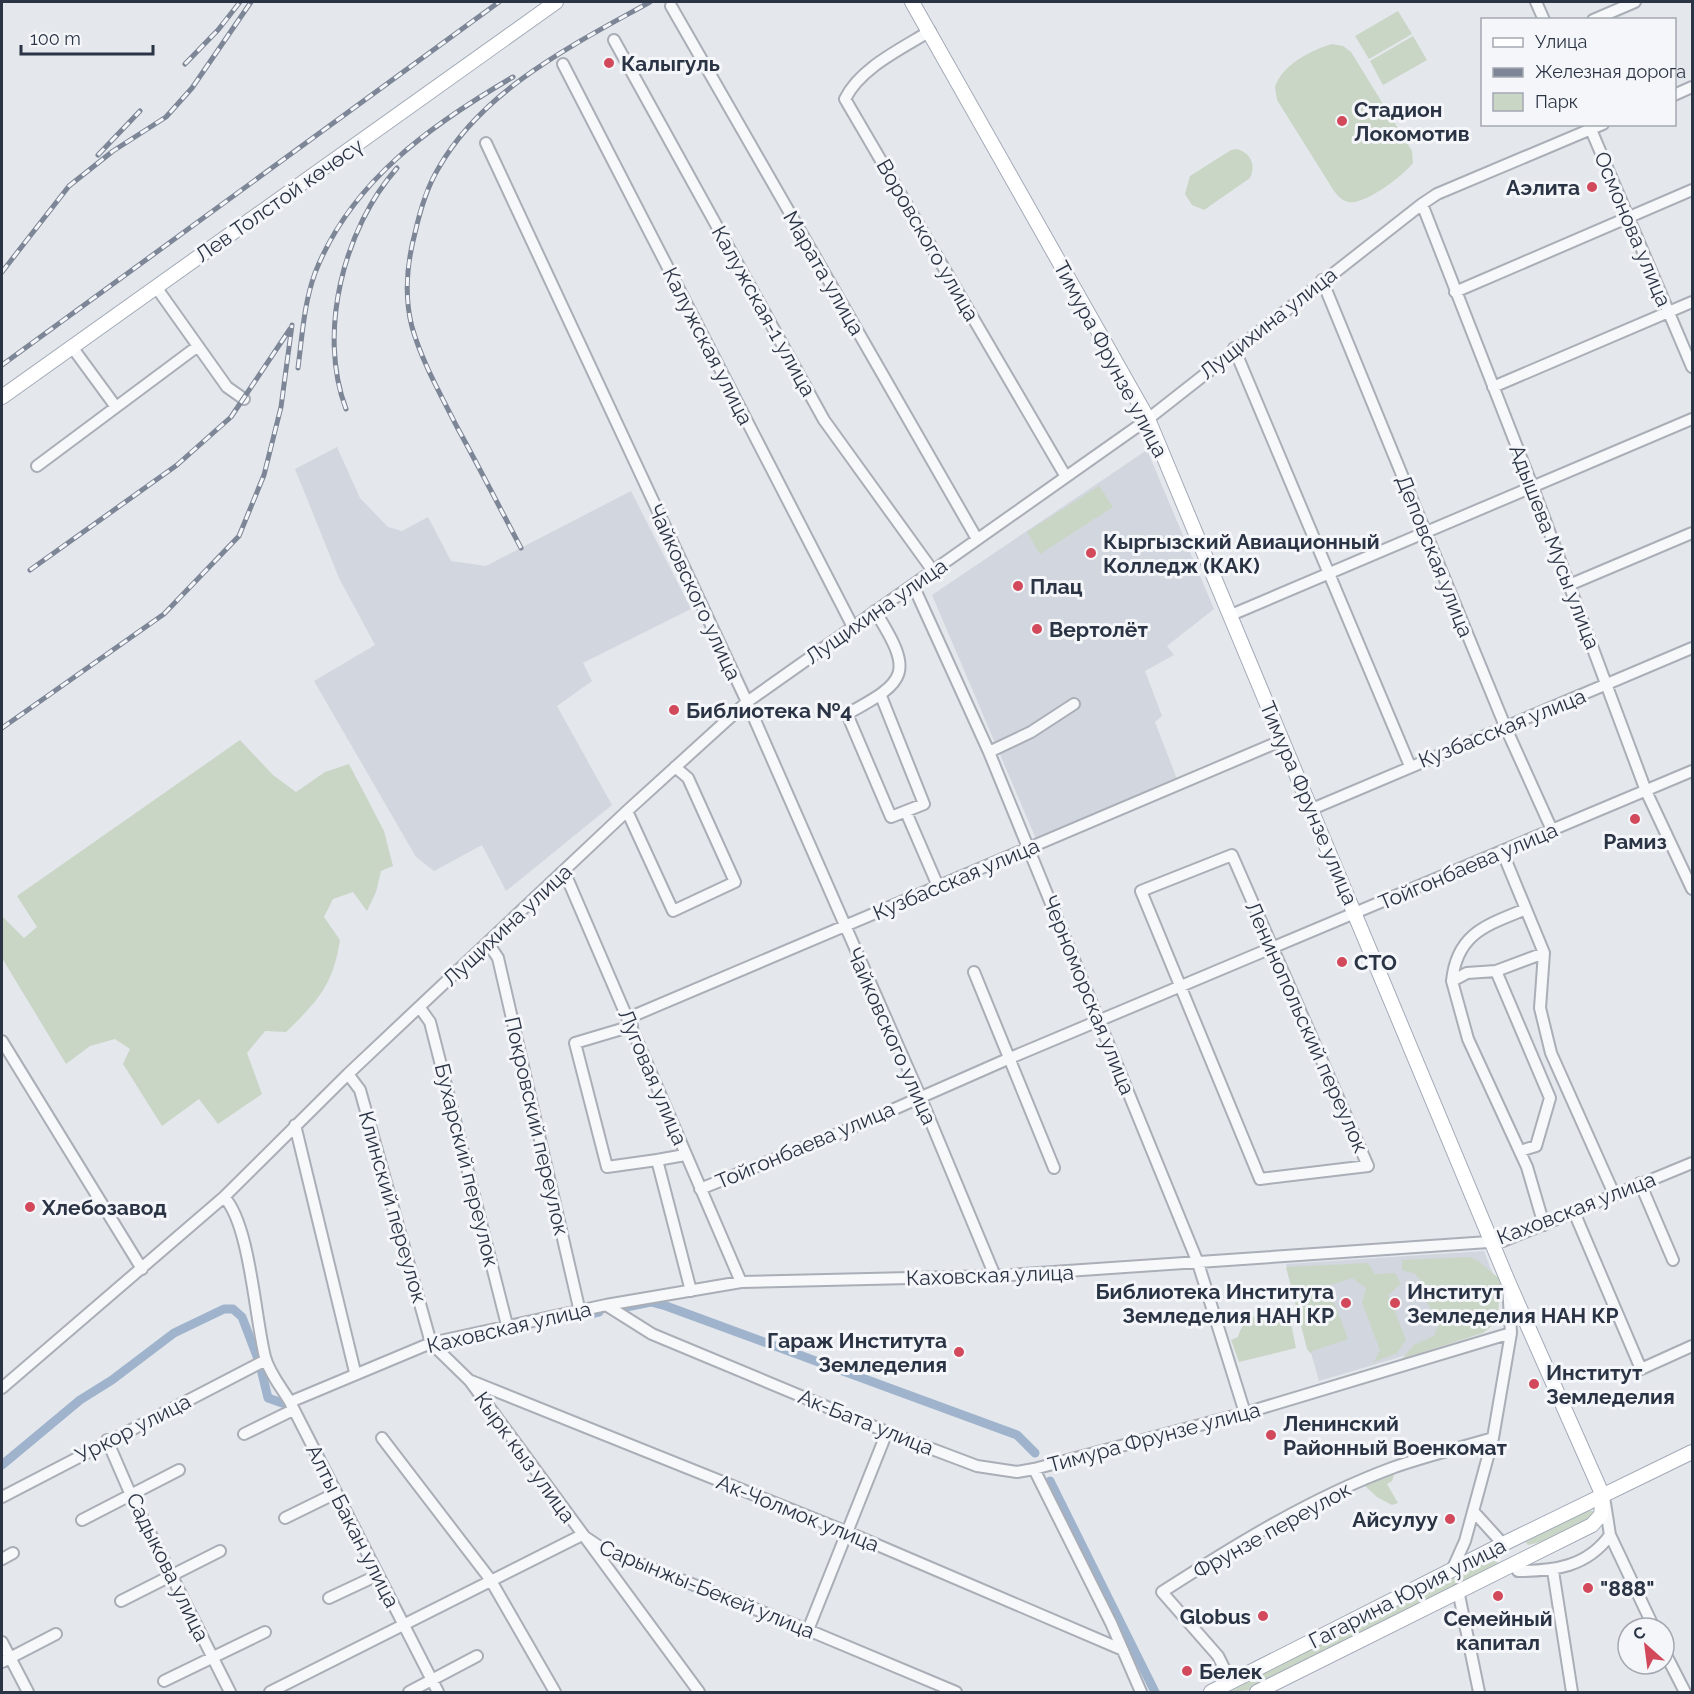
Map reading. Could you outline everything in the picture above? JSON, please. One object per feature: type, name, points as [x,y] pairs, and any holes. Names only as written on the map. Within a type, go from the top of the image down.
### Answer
[{"type":"main road","name":"Лев Толстой көчөсү","points":[[2,397],[556,2]]},
{"type":"main road","name":"Тимура Фрунзе улица","points":[[912,2],[1148,419],[1507,1279],[1604,1496]]},
{"type":"main road","name":"Гагарина Юрия улица","points":[[1211,1692],[1503,1544],[1692,1452]]},
{"type":"main road","name":"Гагарина Юрия улица","points":[[1257,1692],[1592,1525],[1601,1515],[1604,1496]]},
{"type":"main road","points":[[1503,1544],[1514,1563]]},
{"type":"street","points":[[1536,2],[1543,18]]},
{"type":"street","points":[[1598,18],[1635,2]]},
{"type":"street","name":"Марата улица","points":[[671,6],[977,539]]},
{"type":"street","name":"Воровского улица","points":[[930,31],[873,68],[851,86],[845,99],[1066,477]]},
{"type":"street","name":"Калужская-1 улица","points":[[615,40],[824,420],[933,571]]},
{"type":"street","name":"Калужская улица","points":[[563,64],[853,627]]},
{"type":"street","points":[[1676,93],[1692,87]]},
{"type":"street","name":"Лущихина улица","points":[[2,1388],[224,1197],[348,1074],[627,811],[747,702],[1148,419],[1234,348],[1422,204],[1437,194],[1590,127]]},
{"type":"street","name":"Осмонова улица","points":[[1590,127],[1692,367]]},
{"type":"street","name":"Чайковского улица","points":[[486,143],[747,702],[920,1096],[995,1276]]},
{"type":"street","points":[[1455,292],[1692,190]]},
{"type":"street","name":"Адышева Мусы улица","points":[[1422,204],[1608,684],[1646,790],[1692,889]]},
{"type":"street","name":"Деповская улица","points":[[1322,280],[1505,726],[1552,830]]},
{"type":"street","points":[[156,287],[227,387],[244,399]]},
{"type":"street","points":[[1493,387],[1692,302]]},
{"type":"street","points":[[37,466],[198,346]]},
{"type":"street","points":[[72,347],[116,407]]},
{"type":"street","points":[[1234,348],[1410,766]]},
{"type":"street","points":[[1231,615],[1692,419]]},
{"type":"street","points":[[1569,585],[1692,533]]},
{"type":"street","name":"Черноморская улица","points":[[913,585],[989,752],[1198,1263],[1245,1413]]},
{"type":"street","points":[[875,611],[894,643],[901,668],[898,679],[880,696],[847,714],[891,817],[924,804],[880,696]]},
{"type":"street","name":"Кузбасская улица","points":[[1312,809],[1692,648]]},
{"type":"street","points":[[989,752],[1031,732],[1074,704]]},
{"type":"street","name":"Кузбасская улица","points":[[657,1160],[607,1167],[574,1043],[630,1022],[844,926],[1283,740]]},
{"type":"street","points":[[627,811],[673,911],[735,882],[688,778],[675,767]]},
{"type":"street","name":"Тойгонбаева улица","points":[[700,1189],[842,1132],[920,1096],[1692,771]]},
{"type":"street","points":[[906,812],[938,886]]},
{"type":"street","points":[[1502,851],[1544,953],[1540,1008],[1551,1053],[1614,1194]]},
{"type":"street","name":"Ленинопольский переулок","points":[[1232,855],[1272,948],[1368,1166],[1260,1179],[1141,891],[1232,855]]},
{"type":"street","name":"Луговая улица","points":[[564,871],[741,1282]]},
{"type":"street","points":[[1526,909],[1488,925],[1470,937],[1456,957],[1452,981],[1468,1039],[1520,1151],[1544,1225]]},
{"type":"street","name":"Покровский переулок","points":[[488,943],[498,958],[580,1312]]},
{"type":"street","points":[[1452,981],[1467,974],[1496,971],[1544,953]]},
{"type":"street","points":[[1496,971],[1550,1098],[1536,1146],[1520,1151]]},
{"type":"street","points":[[974,972],[1054,1168]]},
{"type":"street","name":"Бухарский переулок","points":[[420,1008],[430,1022],[507,1325]]},
{"type":"street","points":[[2,1041],[142,1269]]},
{"type":"street","name":"Клинский переулок","points":[[348,1074],[360,1090],[431,1342]]},
{"type":"street","points":[[295,1125],[355,1372]]},
{"type":"street","points":[[685,1155],[657,1160],[691,1292]]},
{"type":"street","name":"Каховская улица","points":[[244,1434],[355,1372],[431,1342],[606,1305],[741,1282],[995,1276],[1492,1242],[1544,1225],[1692,1163]]},
{"type":"street","points":[[1640,1183],[1674,1260]]},
{"type":"street","points":[[224,1197],[232,1205],[240,1228],[266,1360]]},
{"type":"street","points":[[1574,1212],[1641,1369],[1692,1346]]},
{"type":"street","points":[[1452,1570],[1461,1554],[1493,1438],[1511,1333],[1507,1279]]},
{"type":"street","name":"Ак-Бата улица","points":[[606,1305],[652,1334],[887,1432],[977,1466],[1017,1472],[1034,1469]]},
{"type":"street","name":"Тимура Фрунзе улица","points":[[1141,1692],[1123,1650],[1034,1469],[1245,1413],[1511,1333]]},
{"type":"street","name":"Кырк кыз улица","points":[[431,1342],[470,1381],[699,1692]]},
{"type":"street","name":"Алты Бакан улица","points":[[266,1360],[438,1692]]},
{"type":"street","name":"Уркор улица","points":[[2,1497],[107,1440],[266,1360]]},
{"type":"street","name":"Ак-Чолмок улица","points":[[470,1381],[847,1532],[1123,1650]]},
{"type":"street","points":[[808,1630],[887,1432]]},
{"type":"street","points":[[382,1438],[490,1579],[555,1692]]},
{"type":"street","name":"Фрунзе переулок","points":[[1231,1682],[1218,1656],[1162,1592],[1222,1554],[1310,1505],[1392,1468],[1493,1438]]},
{"type":"street","name":"Садыкова улица","points":[[107,1440],[130,1493],[231,1692]]},
{"type":"street","points":[[82,1520],[130,1493],[179,1470]]},
{"type":"street","points":[[285,1518],[336,1493]]},
{"type":"street","name":"Тимура Фрунзе улица","points":[[1604,1496],[1610,1535],[1647,1616]]},
{"type":"street","points":[[1474,1512],[1503,1544]]},
{"type":"street","name":"Сарынжы-Бекей улица","points":[[270,1692],[490,1579],[582,1535],[603,1549],[808,1630],[956,1692]]},
{"type":"street","points":[[1514,1563],[1518,1570],[1553,1571],[1600,1549],[1610,1535]]},
{"type":"street","points":[[121,1601],[220,1551]]},
{"type":"street","points":[[2,1559],[13,1554]]},
{"type":"street","points":[[1553,1571],[1572,1692]]},
{"type":"street","points":[[329,1598],[378,1575]]},
{"type":"street","points":[[1458,1590],[1479,1692]]},
{"type":"street","points":[[164,1681],[265,1632]]},
{"type":"street","points":[[6,1660],[56,1634]]},
{"type":"street","points":[[2,1642],[6,1660],[28,1692]]},
{"type":"street","points":[[409,1692],[477,1656]]},
{"type":"street","points":[[1676,1674],[1685,1692]]},
{"type":"shaded area","points":[[337,447],[360,498],[388,527],[402,531],[428,517],[451,561],[486,566],[631,491],[691,609],[583,663],[592,681],[557,706],[612,805],[506,891],[482,845],[434,871],[416,857],[314,681],[375,645],[339,578],[295,469]]},
{"type":"shaded area","points":[[1147,450],[1214,609],[1167,646],[1174,655],[1145,671],[1162,716],[1155,722],[1177,779],[1036,839],[932,595]]},
{"type":"shaded area","name":"Институт Земледелия НАН КР","points":[[1484,1251],[1497,1285],[1491,1321],[1410,1354],[1319,1381],[1286,1264]]},
{"type":"green space","points":[[1398,11],[1412,34],[1369,59],[1355,36]]},
{"type":"green space","points":[[1413,36],[1427,60],[1383,85],[1370,61]]},
{"type":"green space","name":"Стадион Локомотив","points":[[1332,44],[1343,46],[1351,52],[1412,151],[1413,163],[1401,175],[1374,194],[1356,202],[1344,201],[1334,191],[1277,100],[1275,87],[1291,65],[1315,50]]},
{"type":"green space","points":[[1237,149],[1246,153],[1251,160],[1250,178],[1204,210],[1192,205],[1185,194],[1190,176],[1231,150]]},
{"type":"green space","points":[[1099,486],[1113,507],[1040,554],[1027,532]]},
{"type":"green space","points":[[240,740],[273,775],[296,792],[325,772],[349,764],[384,831],[393,866],[381,871],[376,892],[367,911],[353,892],[333,899],[324,917],[340,940],[328,981],[307,1011],[286,1032],[265,1031],[247,1053],[262,1094],[218,1124],[199,1099],[162,1126],[123,1064],[130,1049],[115,1039],[90,1046],[66,1064],[2,958],[2,916],[24,938],[37,927],[17,896]]},
{"type":"green space","points":[[1469,1257],[1477,1260],[1501,1280],[1497,1322],[1483,1333],[1402,1359],[1414,1345],[1434,1336],[1440,1321],[1422,1296],[1428,1288],[1415,1274],[1402,1270],[1402,1260]]},
{"type":"green space","points":[[1368,1263],[1375,1274],[1395,1273],[1401,1284],[1388,1295],[1406,1340],[1397,1353],[1374,1362],[1380,1350],[1362,1303],[1366,1288],[1352,1278],[1328,1286],[1348,1339],[1312,1351],[1311,1354],[1307,1349],[1286,1267]]},
{"type":"green space","points":[[1289,1313],[1296,1348],[1239,1362],[1231,1340],[1238,1337],[1246,1322],[1258,1315]]},
{"type":"green space","points":[[1396,1469],[1392,1481],[1387,1484],[1398,1503],[1392,1505],[1377,1497],[1363,1484]]},
{"type":"green space","points":[[1585,1510],[1593,1511],[1591,1520],[1541,1542],[1528,1545],[1526,1542]]},
{"type":"green space","points":[[1496,1559],[1498,1563],[1495,1568],[1249,1690],[1230,1692],[1262,1673],[1474,1566]]},
{"type":"waterway","points":[[626,1307],[651,1302],[666,1306],[1017,1435],[1035,1453]]},
{"type":"waterway","points":[[2,1465],[80,1400],[112,1380],[174,1333],[224,1309],[233,1309],[242,1317],[258,1359]]},
{"type":"waterway","points":[[575,1317],[599,1312]]},
{"type":"waterway","points":[[261,1369],[268,1398],[288,1405]]},
{"type":"waterway","points":[[1050,1481],[1155,1692]]},
{"type":"railway","points":[[185,64],[218,30],[240,2]]},
{"type":"railway","points":[[2,272],[69,186],[113,151],[166,117],[192,88],[251,2]]},
{"type":"railway","points":[[2,365],[499,2]]},
{"type":"railway","points":[[521,548],[438,391],[416,340],[407,292],[412,244],[424,200],[438,169],[479,115],[532,72],[650,2]]},
{"type":"railway","points":[[298,368],[311,284],[330,240],[350,210],[397,158],[453,115],[513,77]]},
{"type":"railway","points":[[98,155],[140,111]]},
{"type":"railway","points":[[346,409],[338,379],[334,347],[335,315],[341,282],[350,250],[363,220],[378,192],[397,168]]},
{"type":"railway","points":[[2,728],[164,614],[239,536],[264,475],[281,407],[292,325]]},
{"type":"railway","points":[[30,570],[177,465],[231,417],[290,329]]},
{"type":"place","name":"Калыгуль","points":[[609,63]]},
{"type":"place","name":"Стадион Локомотив","points":[[1342,121]]},
{"type":"place","name":"Аэлита","points":[[1592,187]]},
{"type":"place","name":"Кыргызский Авиационный Колледж (КАК)","points":[[1091,553]]},
{"type":"place","name":"Плац","points":[[1018,586]]},
{"type":"place","name":"Вертолёт","points":[[1037,629]]},
{"type":"place","name":"Библиотека №4","points":[[674,710]]},
{"type":"place","name":"Рамиз","points":[[1635,819]]},
{"type":"place","name":"СТО","points":[[1342,962]]},
{"type":"place","name":"Хлебозавод","points":[[30,1207]]},
{"type":"place","name":"Библиотека Института Земледелия НАН КР","points":[[1346,1303]]},
{"type":"place","name":"Институт Земледелия НАН КР","points":[[1395,1303]]},
{"type":"place","name":"Гараж Института Земледелия","points":[[959,1352]]},
{"type":"place","name":"Институт Земледелия","points":[[1534,1384]]},
{"type":"place","name":"Ленинский Районный Военкомат","points":[[1271,1435]]},
{"type":"place","name":"Айсулуу","points":[[1450,1519]]},
{"type":"place","name":"\"888\"","points":[[1588,1588]]},
{"type":"place","name":"Семейный капитал","points":[[1498,1596]]},
{"type":"place","name":"Globus","points":[[1263,1616]]},
{"type":"place","name":"Белек","points":[[1187,1671]]}]
